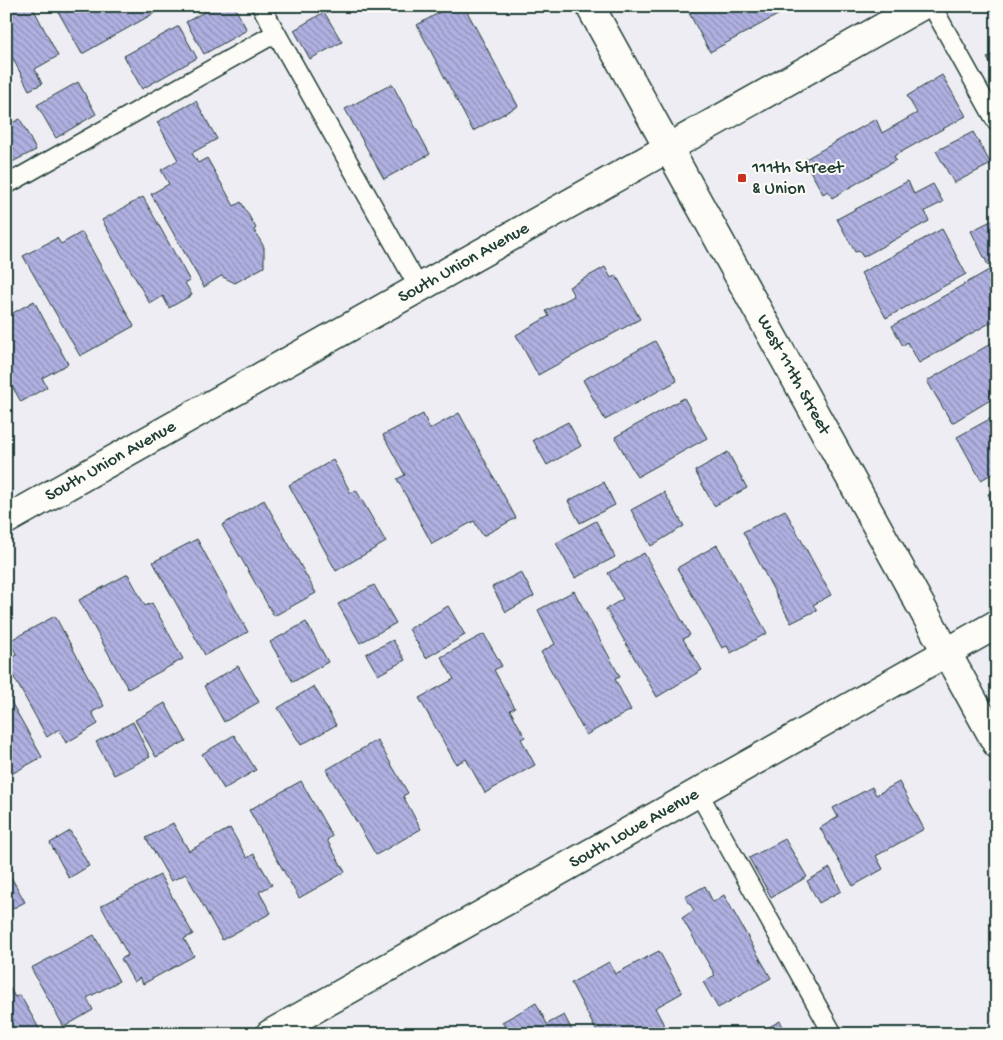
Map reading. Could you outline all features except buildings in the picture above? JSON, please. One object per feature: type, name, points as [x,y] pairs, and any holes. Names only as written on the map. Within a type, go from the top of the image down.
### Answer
[{"type":"street","name":"West 111th Street","points":[[590,6],[997,744]]},
{"type":"street","name":"South Union Avenue","points":[[6,520],[921,6]]},
{"type":"street","name":"South Lowe Avenue","points":[[270,1034],[997,624]]},
{"type":"lane","points":[[261,6],[419,288]]},
{"type":"lane","points":[[932,6],[997,123]]},
{"type":"lane","points":[[6,185],[276,33]]},
{"type":"lane","points":[[698,792],[832,1034]]},
{"type":"place","name":"111th Street & Union","points":[[742,178]]}]
